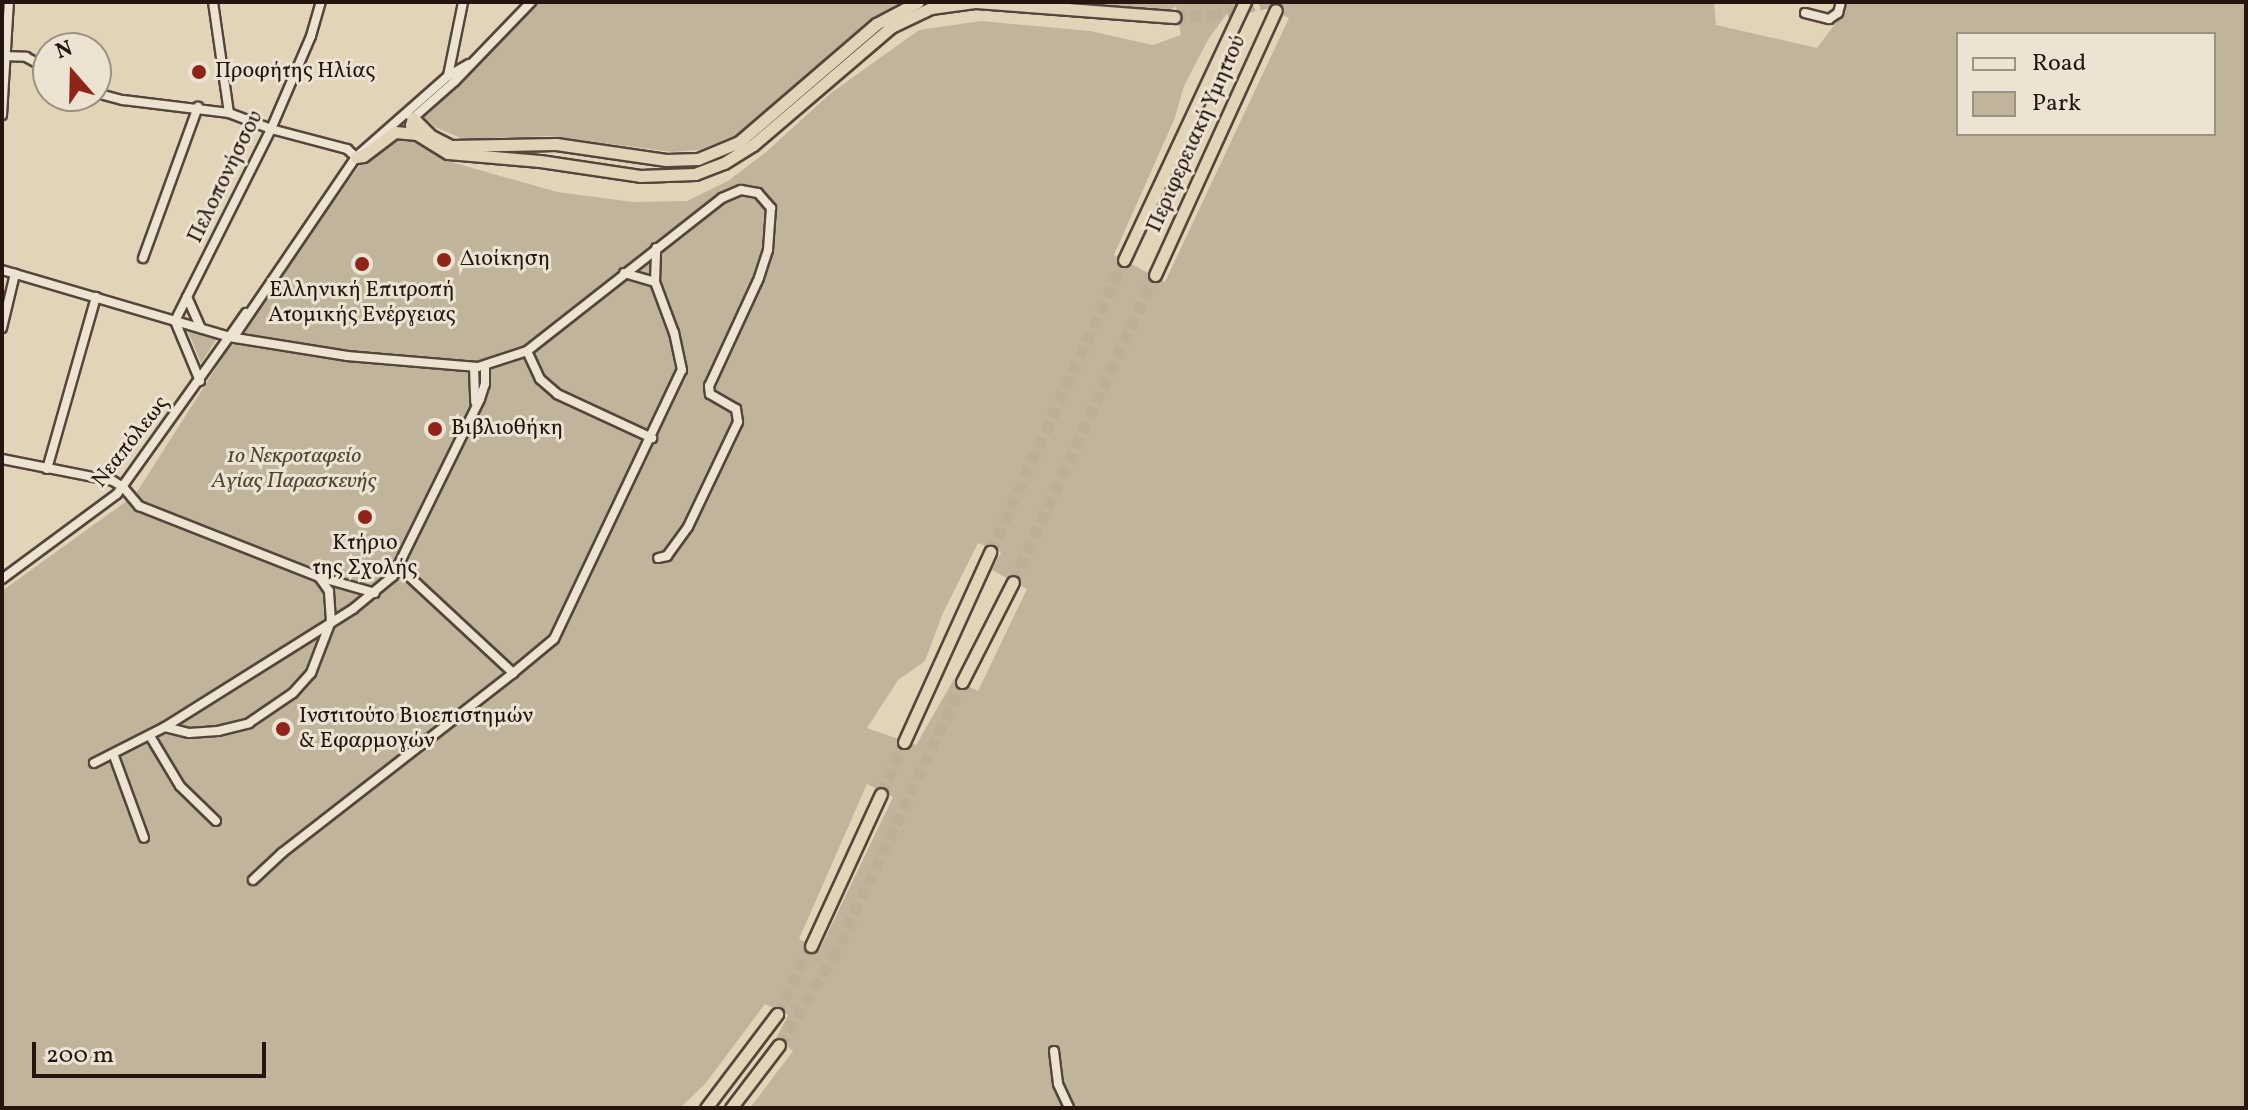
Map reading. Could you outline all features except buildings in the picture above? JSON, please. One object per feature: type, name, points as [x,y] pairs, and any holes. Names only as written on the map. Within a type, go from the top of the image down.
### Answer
[{"type":"highway","points":[[918,2],[876,24],[739,142],[698,159],[666,160],[556,144],[451,146],[435,139],[413,118],[411,125],[417,134],[448,153],[532,160],[640,176],[695,174],[724,163],[761,139],[891,27],[931,8],[975,2],[1174,17]]},
{"type":"highway","name":"Περιφερειακή Υμηττού","points":[[1124,260],[1245,2]]},
{"type":"highway","name":"Περιφερειακή Υμηττού","points":[[1155,275],[1276,10]]},
{"type":"highway","points":[[356,157],[363,156],[395,132],[417,134]]},
{"type":"highway","points":[[904,742],[990,552]]},
{"type":"highway","points":[[962,682],[1013,582]]},
{"type":"highway","points":[[811,946],[881,794]]},
{"type":"highway","points":[[706,1108],[777,1014]]},
{"type":"highway","points":[[731,1108],[779,1045]]},
{"type":"street","points":[[2,115],[3,56],[9,2]]},
{"type":"street","points":[[213,2],[229,113]]},
{"type":"street","name":"Πελοπονήσσου","points":[[175,321],[271,129],[311,36],[321,2]]},
{"type":"street","points":[[448,76],[463,2]]},
{"type":"street","points":[[398,117],[413,118],[462,74],[531,2]]},
{"type":"street","points":[[1805,13],[1829,19],[1838,13],[1841,2]]},
{"type":"street","points":[[3,56],[32,60]]},
{"type":"street","name":"Νεαπόλεως","points":[[2,579],[110,501],[123,487],[356,157],[398,117],[448,76],[469,64]]},
{"type":"street","points":[[112,97],[229,113],[271,129],[347,149],[356,157]]},
{"type":"street","points":[[143,258],[198,107]]},
{"type":"street","points":[[2,270],[229,337],[347,356],[485,366],[527,351],[656,248],[731,193],[750,190],[769,202],[772,228],[759,278],[709,386],[710,394],[736,409],[738,422],[688,527],[667,556],[658,558]]},
{"type":"street","points":[[253,880],[282,853],[475,706],[545,649],[560,632],[682,370],[674,333],[655,282],[656,248]]},
{"type":"street","points":[[624,273],[655,282]]},
{"type":"street","points":[[2,328],[15,274]]},
{"type":"street","points":[[47,469],[96,297]]},
{"type":"street","points":[[187,297],[201,328]]},
{"type":"street","points":[[175,321],[200,381]]},
{"type":"street","points":[[527,351],[540,379],[557,394],[652,438]]},
{"type":"street","points":[[94,763],[114,756],[165,727],[375,593],[399,567],[485,387],[485,366]]},
{"type":"street","points":[[474,367],[475,407]]},
{"type":"street","points":[[2,459],[113,481],[123,487],[139,506],[319,577],[375,593]]},
{"type":"street","points":[[399,567],[513,673]]},
{"type":"street","points":[[165,727],[189,733],[218,731],[249,723],[273,709],[311,673],[331,621],[329,591],[319,577]]},
{"type":"street","points":[[150,736],[180,786],[216,821]]},
{"type":"street","points":[[114,756],[144,838]]},
{"type":"street","points":[[1054,1051],[1058,1084],[1069,1108]]},
{"type":"green space","points":[[536,2],[905,2],[880,15],[743,132],[699,150],[672,152],[549,136],[463,139],[435,127],[421,114]]},
{"type":"green space","name":"1ο Νεκροταφείο Αγίας Παρασκευής","points":[[1084,2],[1236,2],[1209,38],[1184,86],[1174,120],[1114,255],[1165,282],[1289,18],[1269,8],[1272,2],[1714,2],[1716,25],[1817,48],[1844,12],[1845,2],[2246,2],[2246,1108],[750,1108],[793,1051],[776,1038],[788,1015],[765,1004],[705,1084],[680,1108],[2,1108],[2,591],[135,495],[228,349],[364,159],[395,136],[409,136],[448,161],[557,192],[633,202],[687,201],[728,181],[766,152],[831,93],[919,30],[981,21],[1090,31],[1153,45],[1181,35],[1176,7],[1157,13],[1085,6]],"holes":[[[978,543],[1001,552],[992,570],[1027,589],[978,691],[954,679],[916,745],[867,728],[898,680],[925,661],[943,613]],[[867,784],[893,797],[820,949],[799,939]]]},
{"type":"green space","points":[[187,329],[216,340],[201,363]]},
{"type":"tunnel","points":[[1174,17],[1211,15],[1270,2]]},
{"type":"tunnel","points":[[990,552],[1124,260]]},
{"type":"tunnel","points":[[1013,582],[1155,275]]},
{"type":"tunnel","points":[[779,1045],[833,958],[962,682]]},
{"type":"tunnel","points":[[881,794],[904,742]]},
{"type":"tunnel","points":[[777,1014],[811,946]]},
{"type":"place","name":"Προφήτης Ηλίας","points":[[199,72]]},
{"type":"place","name":"Διοίκηση","points":[[444,260]]},
{"type":"place","name":"Ελληνική Επιτροπή Ατομικής Ενέργειας","points":[[362,264]]},
{"type":"place","name":"Βιβλιοθήκη","points":[[435,429]]},
{"type":"place","name":"Κτήριο της Σχολής","points":[[365,517]]},
{"type":"place","name":"Ινστιτούτο Βιοεπιστημών & Εφαρμογών","points":[[283,729]]}]
